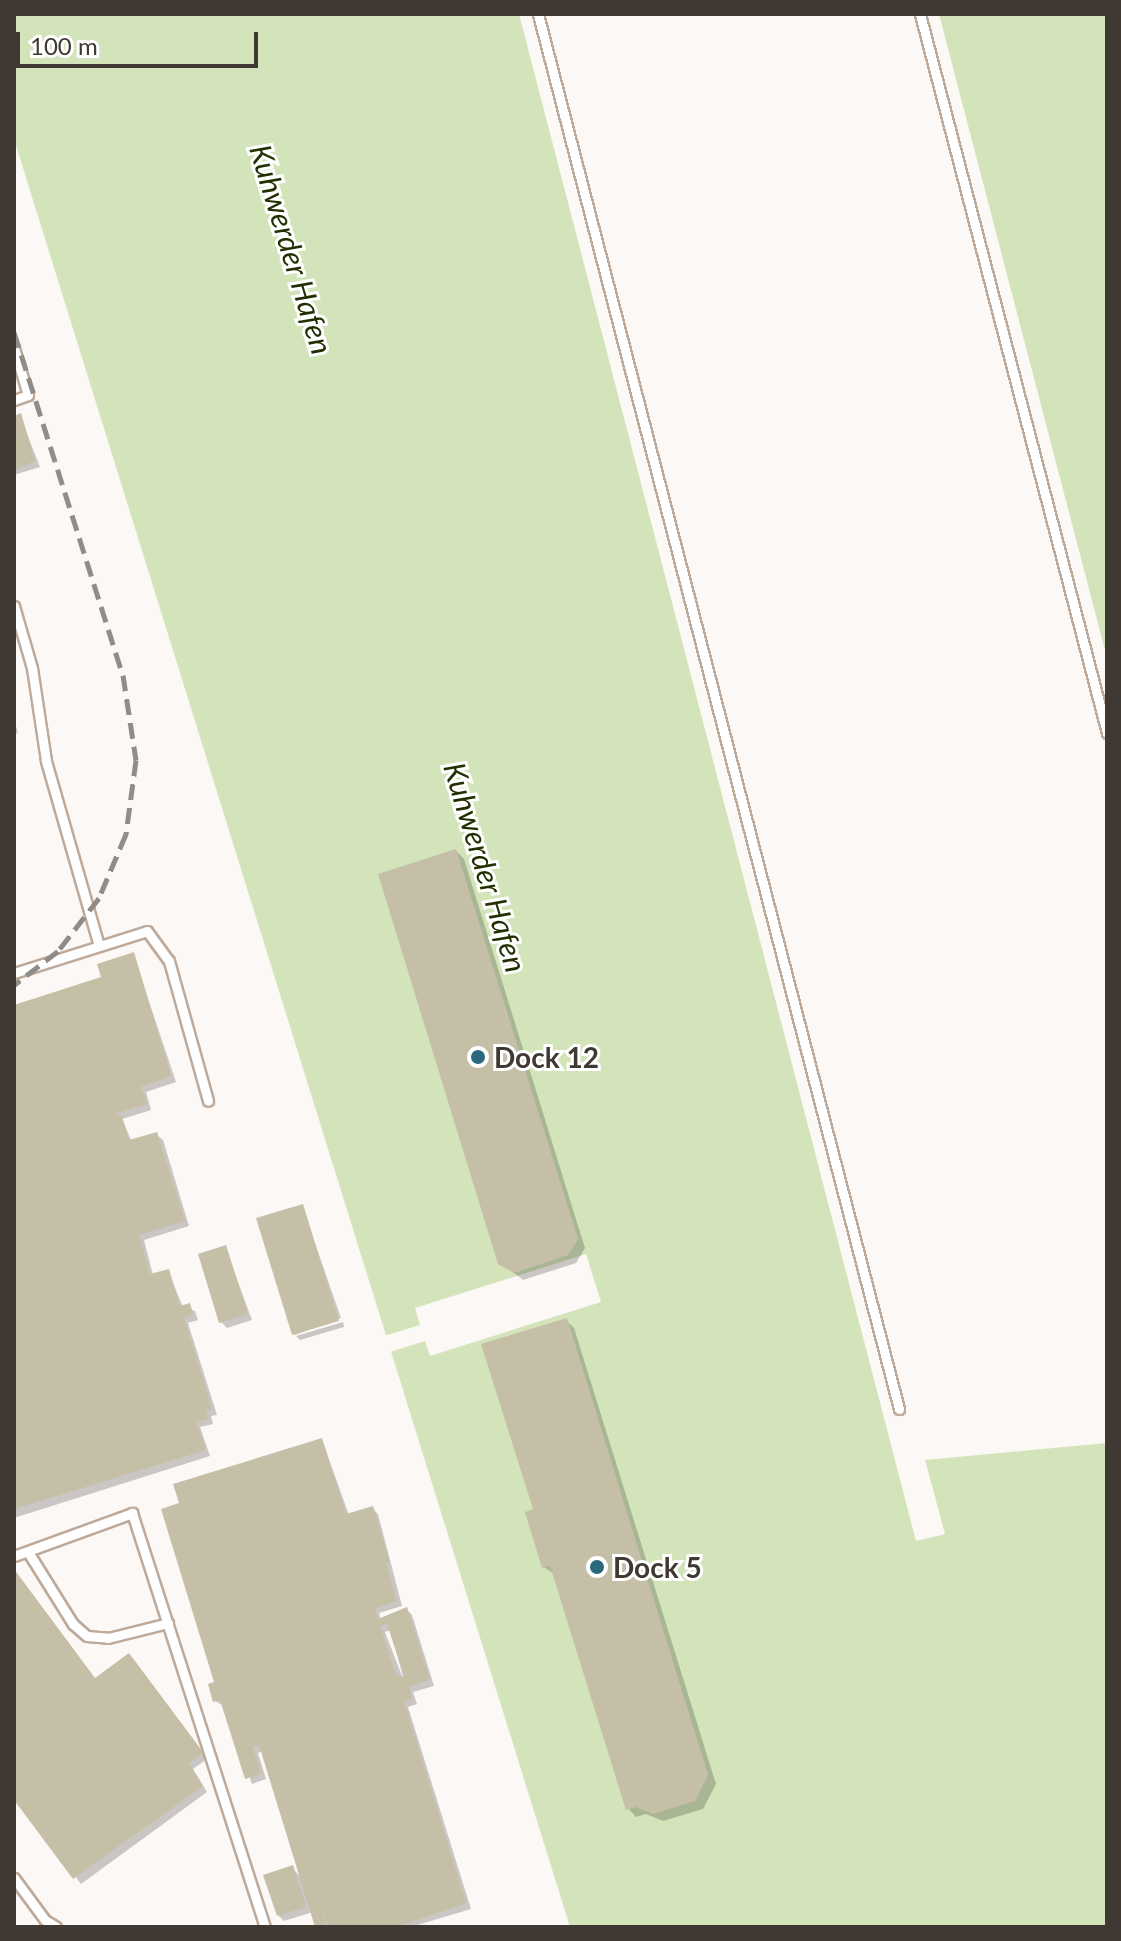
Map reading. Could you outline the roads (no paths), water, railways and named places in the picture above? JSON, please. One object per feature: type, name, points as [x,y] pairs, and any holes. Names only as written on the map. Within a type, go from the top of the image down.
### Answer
[{"type":"lane","points":[[538,14],[899,1409]]},
{"type":"lane","points":[[920,14],[1107,733]]},
{"type":"lane","points":[[14,348],[28,395],[14,400]]},
{"type":"lane","points":[[14,606],[32,668],[46,761],[99,946]]},
{"type":"lane","points":[[14,973],[147,931],[169,961],[208,1101]]},
{"type":"lane","points":[[14,1556],[132,1513],[265,1927]]},
{"type":"lane","points":[[28,1552],[73,1624],[87,1636],[108,1638],[168,1623]]},
{"type":"lane","points":[[14,1878],[45,1920],[56,1927]]},
{"type":"water","name":"Kuhwerder Hafen","points":[[14,14],[519,14],[916,1541],[945,1534],[925,1460],[1107,1443],[1107,1927],[570,1927],[14,139]]},
{"type":"water","points":[[939,14],[1107,14],[1107,658]]},
{"type":"railway","points":[[14,332],[123,675],[136,760],[126,834],[99,898],[58,951],[14,985]]},
{"type":"place","name":"Dock 12","points":[[478,1057]]},
{"type":"place","name":"Dock 5","points":[[597,1567]]}]
